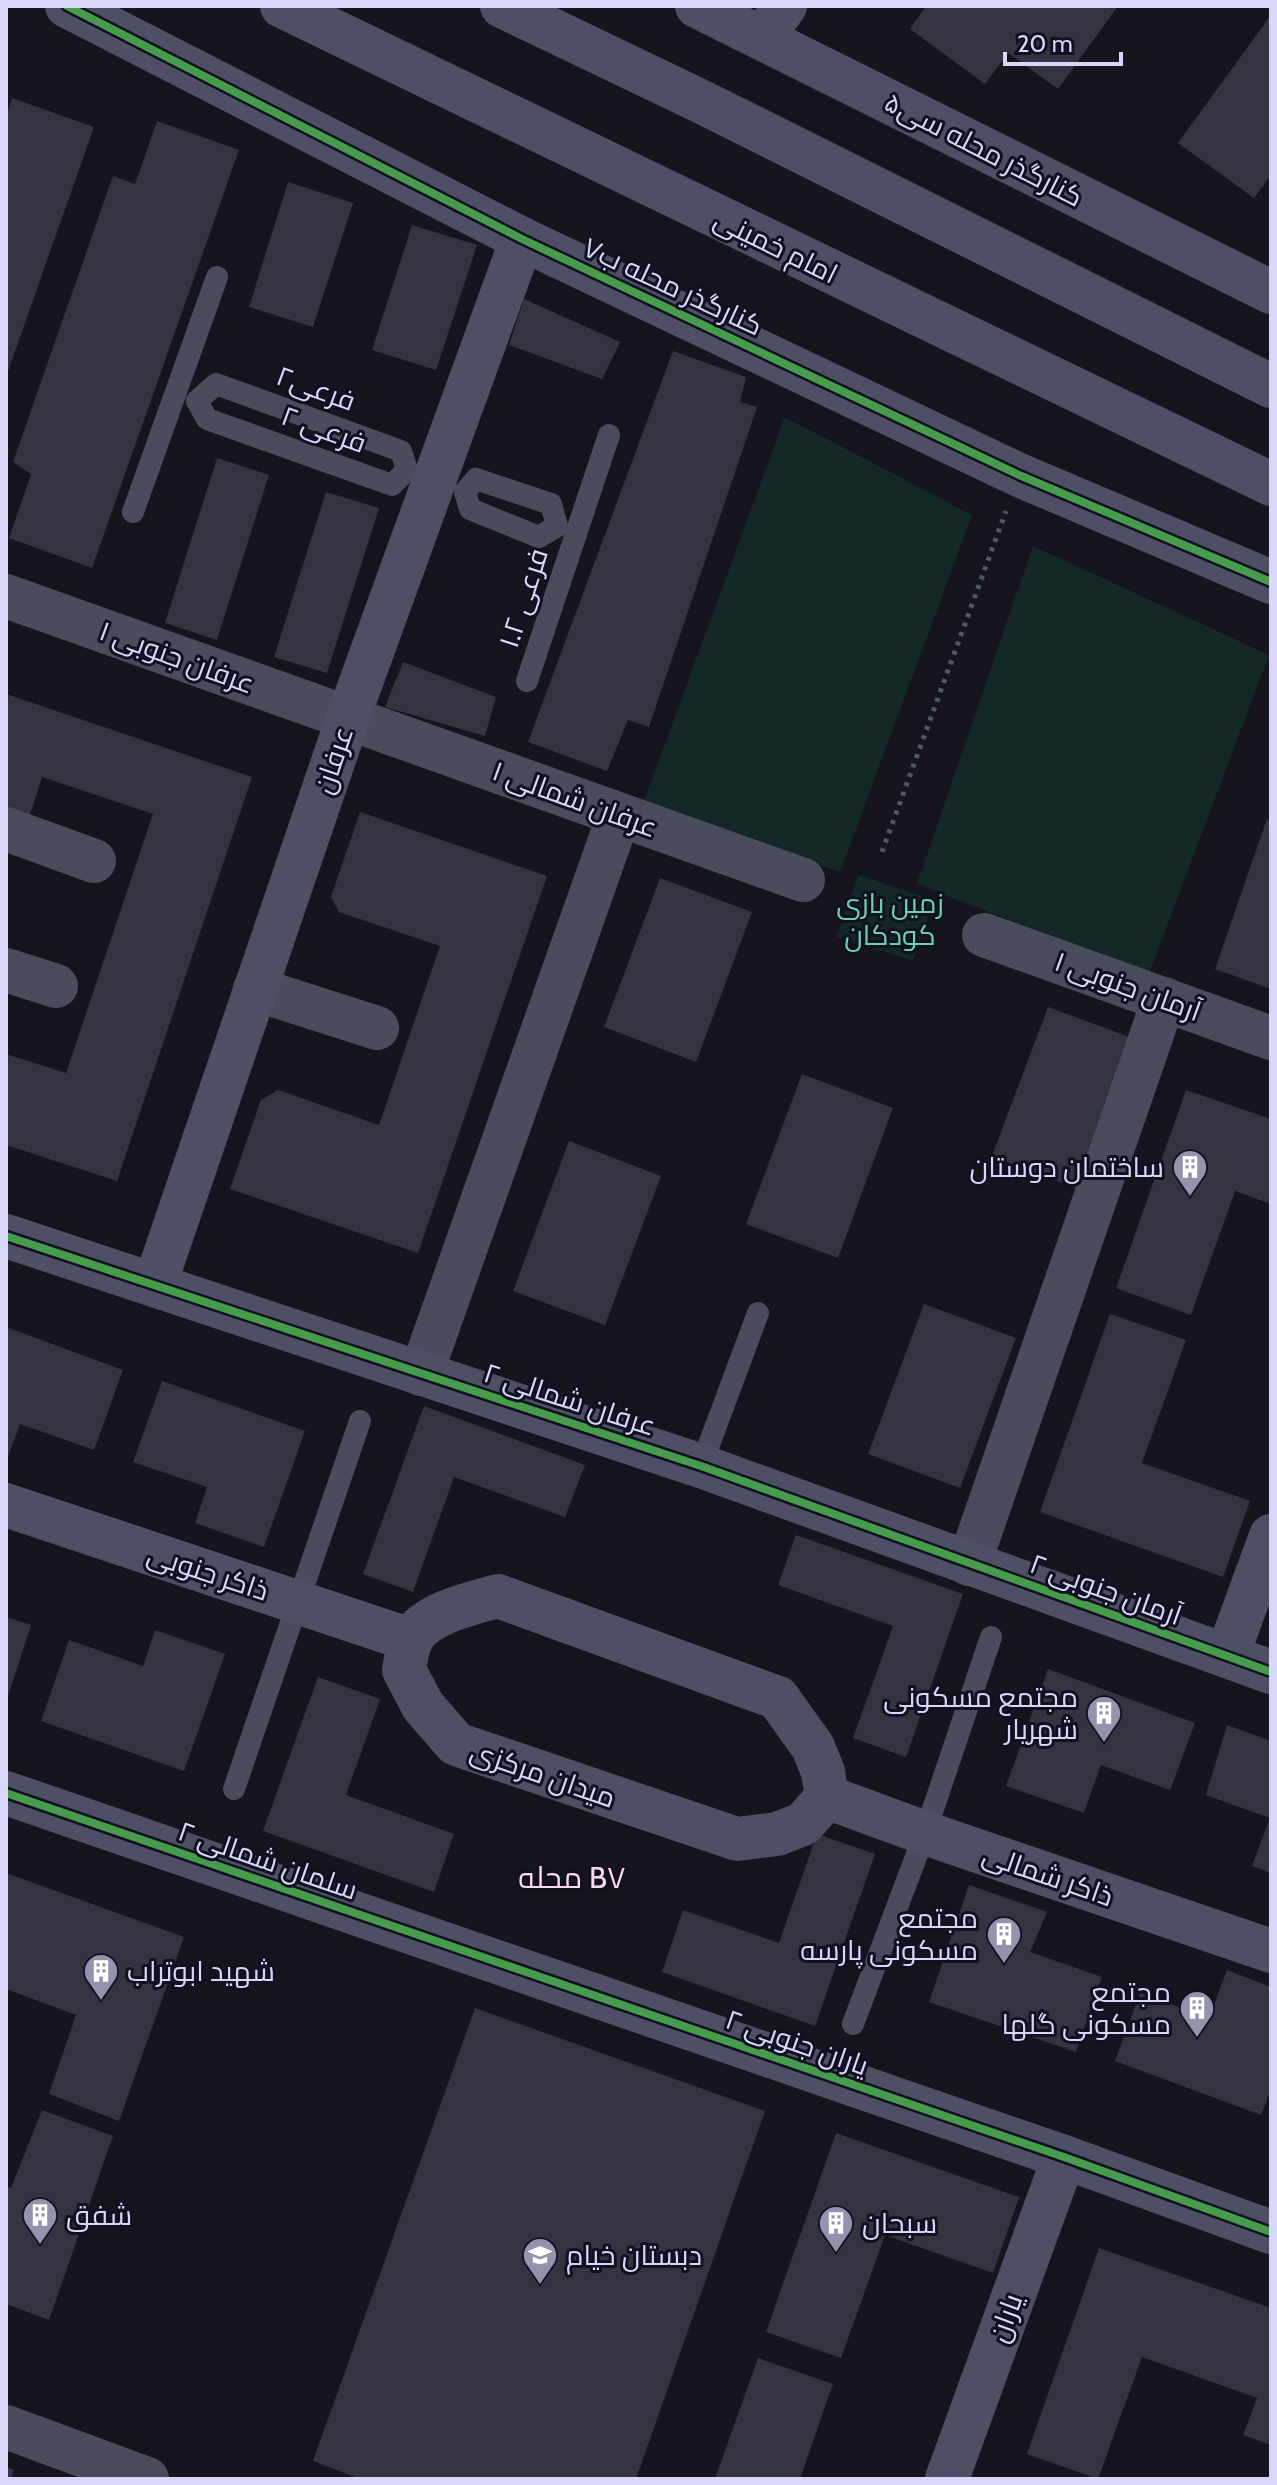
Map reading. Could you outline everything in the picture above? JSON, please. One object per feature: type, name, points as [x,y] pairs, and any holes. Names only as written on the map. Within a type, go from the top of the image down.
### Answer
[{"type":"street","name":"کنارگذر محله ب۷","points":[[67,6],[522,239],[1019,475],[1271,582]]},
{"type":"street","name":"امام خمینی","points":[[282,6],[1271,484]]},
{"type":"street","points":[[502,6],[714,108],[1271,386]]},
{"type":"street","name":"کنارگذر محله سی۵","points":[[697,6],[774,22],[1271,292]]},
{"type":"street","name":"عرفان","points":[[155,1284],[348,718],[522,239]]},
{"type":"street","name":"عرفان جنوبی ۱","points":[[6,596],[348,718]]},
{"type":"street","name":"عرفان شمالی ۱","points":[[348,718],[803,880]]},
{"type":"street","points":[[421,1374],[619,815]]},
{"type":"street","points":[[6,829],[94,861]]},
{"type":"street","name":"آرمان جنوبی ۱","points":[[984,935],[1271,1038]]},
{"type":"street","points":[[6,970],[56,986]]},
{"type":"street","points":[[255,989],[377,1028]]},
{"type":"street","points":[[969,1564],[1164,999]]},
{"type":"street","name":"عرفان شمالی ۲","points":[[6,1236],[701,1466],[969,1564]]},
{"type":"street","name":"ذاکر جنوبی","points":[[6,1505],[411,1640]]},
{"type":"street","points":[[1227,1656],[1271,1536]]},
{"type":"street","name":"آرمان جنوبی ۲","points":[[969,1564],[1271,1672]]},
{"type":"street","points":[[411,1640],[424,1622],[498,1596],[778,1698],[813,1747],[823,1772],[827,1797]]},
{"type":"street","name":"میدان مرکزی","points":[[411,1640],[404,1670],[423,1706],[456,1744],[737,1839],[777,1834],[803,1824],[827,1797]]},
{"type":"street","name":"سلمان شمالی ۲","points":[[6,1793],[516,1969]]},
{"type":"street","name":"ذاکر شمالی","points":[[827,1797],[1271,1951]]},
{"type":"street","name":"یاران جنوبی ۲","points":[[516,1969],[1064,2157],[1271,2232]]},
{"type":"street","name":"یاران","points":[[947,2479],[1064,2157]]},
{"type":"street","points":[[6,2427],[147,2479]]},
{"type":"lane","points":[[133,512],[217,277]]},
{"type":"lane","name":"فرعی۲","points":[[197,401],[216,384],[401,451],[436,481]]},
{"type":"lane","points":[[175,393],[197,401]]},
{"type":"lane","name":"فرعی ۲","points":[[197,401],[207,419],[392,485],[436,481]]},
{"type":"lane","name":"فرعی ۱.۲","points":[[527,681],[566,529],[609,435]]},
{"type":"lane","points":[[476,479],[551,504],[566,529],[539,537],[470,509],[436,481],[476,479]]},
{"type":"lane","points":[[701,1466],[758,1313]]},
{"type":"lane","points":[[234,1789],[360,1421]]},
{"type":"lane","points":[[853,2024],[925,1833],[991,1637]]},
{"type":"path","points":[[882,852],[1019,475]]},
{"type":"green space","points":[[785,417],[972,515],[840,872],[643,804]]},
{"type":"green space","points":[[1033,546],[1269,655],[1149,974],[917,884]]},
{"type":"green space","name":"زمین بازی کودکان","points":[[859,875],[933,900],[913,961],[837,937]]},
{"type":"building","points":[[926,6],[1118,6],[1058,89],[1008,53],[985,84],[910,29]]},
{"type":"building","points":[[1271,15],[1271,175],[1254,198],[1178,143]]},
{"type":"building","points":[[12,98],[94,127],[6,377],[6,116]]},
{"type":"building","points":[[157,121],[239,150],[92,568],[9,538],[31,474],[13,462],[113,176],[135,184]]},
{"type":"building","points":[[288,182],[353,203],[313,327],[249,307]]},
{"type":"building","points":[[412,225],[477,245],[436,370],[372,350]]},
{"type":"building","points":[[524,299],[620,342],[602,379],[509,345]]},
{"type":"building","points":[[673,351],[746,377],[740,402],[757,407],[649,727],[628,720],[607,771],[528,742]]},
{"type":"building","points":[[217,458],[269,475],[217,640],[165,623]]},
{"type":"building","points":[[326,492],[379,508],[327,673],[274,657]]},
{"type":"building","points":[[403,662],[496,697],[485,736],[385,707]]},
{"type":"building","points":[[6,694],[252,777],[117,1181],[6,1145],[6,1054],[66,1073],[153,814],[42,777],[27,824],[6,817]]},
{"type":"building","points":[[360,812],[547,876],[418,1253],[230,1189],[261,1100],[278,1090],[379,1125],[440,946],[339,912],[331,897]]},
{"type":"building","points":[[1267,819],[1271,821],[1271,989],[1215,969]]},
{"type":"building","points":[[660,878],[752,912],[696,1062],[604,1027]]},
{"type":"building","points":[[1048,1007],[1140,1041],[1084,1191],[992,1156]]},
{"type":"building","points":[[802,1074],[893,1108],[838,1258],[746,1224]]},
{"type":"building","name":"ساختمان دوستان","points":[[1186,1090],[1271,1119],[1271,1204],[1235,1191],[1191,1315],[1116,1288]]},
{"type":"building","points":[[569,1141],[661,1176],[605,1325],[513,1291]]},
{"type":"building","points":[[924,1304],[1016,1338],[960,1488],[868,1454]]},
{"type":"building","points":[[1110,1314],[1186,1340],[1142,1463],[1250,1501],[1223,1577],[1040,1512]]},
{"type":"building","points":[[6,1327],[123,1370],[94,1450],[20,1424],[6,1462]]},
{"type":"building","points":[[162,1381],[305,1431],[264,1547],[195,1523],[207,1487],[133,1462]]},
{"type":"building","points":[[424,1406],[585,1465],[565,1517],[454,1477],[413,1592],[363,1574]]},
{"type":"building","points":[[796,1535],[963,1594],[906,1757],[853,1738],[893,1626],[778,1585]]},
{"type":"building","points":[[6,1617],[31,1625],[7,1699],[6,1699]]},
{"type":"building","points":[[155,1630],[225,1654],[184,1771],[41,1721],[69,1640],[143,1666]]},
{"type":"building","name":"مجتمع مسکونی شهریار","points":[[1048,1669],[1195,1723],[1170,1790],[1101,1765],[1084,1813],[1006,1786]]},
{"type":"building","points":[[318,1677],[380,1699],[346,1795],[454,1834],[434,1892],[263,1831]]},
{"type":"building","points":[[1227,1725],[1271,1741],[1271,1873],[1252,1866],[1270,1818],[1206,1795]]},
{"type":"building","points":[[817,1834],[875,1854],[815,2026],[662,1972],[683,1910],[779,1943]]},
{"type":"building","name":"شهید ابوتراب","points":[[6,1873],[184,1937],[119,2121],[49,2094],[76,2015],[6,1989]]},
{"type":"building","name":"مجتمع مسکونی پارسه","points":[[969,1885],[1047,1912],[1030,1952],[1102,1977],[1076,2052],[929,2002]]},
{"type":"building","name":"مجتمع مسکونی گلها","points":[[1227,1970],[1271,1987],[1271,2089],[1261,2115],[1115,2061],[1140,1993],[1209,2018]]},
{"type":"building","name":"دبستان خیام","points":[[475,2008],[765,2111],[636,2479],[360,2479],[313,2461]]},
{"type":"building","name":"شفق","points":[[42,2110],[113,2136],[49,2320],[6,2304],[6,2186],[11,2188]]},
{"type":"building","name":"سبحان","points":[[836,2133],[1019,2197],[993,2273],[885,2235],[841,2358],[766,2332]]},
{"type":"building","points":[[1099,2248],[1271,2308],[1271,2445],[1243,2435],[1257,2398],[1142,2357],[1098,2479],[1027,2454]]},
{"type":"building","points":[[758,2358],[833,2384],[800,2479],[715,2479]]},
{"type":"building","points":[[6,2467],[14,2470],[11,2479],[6,2479]]},
{"type":"cycle path","points":[[67,6],[522,239],[1019,475],[1271,582]]},
{"type":"cycle path","points":[[6,1236],[701,1466],[1271,1672]]},
{"type":"cycle path","points":[[6,1793],[1064,2157],[1271,2232]]},
{"type":"place","name":"ساختمان دوستان","points":[[1190,1198]]},
{"type":"place","name":"مجتمع مسکونی شهریار","points":[[1104,1744]]},
{"type":"place","name":"مجتمع مسکونی پارسه","points":[[1004,1965]]},
{"type":"place","name":"شهید ابوتراب","points":[[101,2002]]},
{"type":"place","name":"مجتمع مسکونی گلها","points":[[1197,2039]]},
{"type":"place","name":"شفق","points":[[40,2246]]},
{"type":"place","name":"سبحان","points":[[836,2254]]},
{"type":"place","name":"دبستان خیام","points":[[540,2286]]},
{"type":"district","name":"محله B۷","points":[[572,1878]]}]
